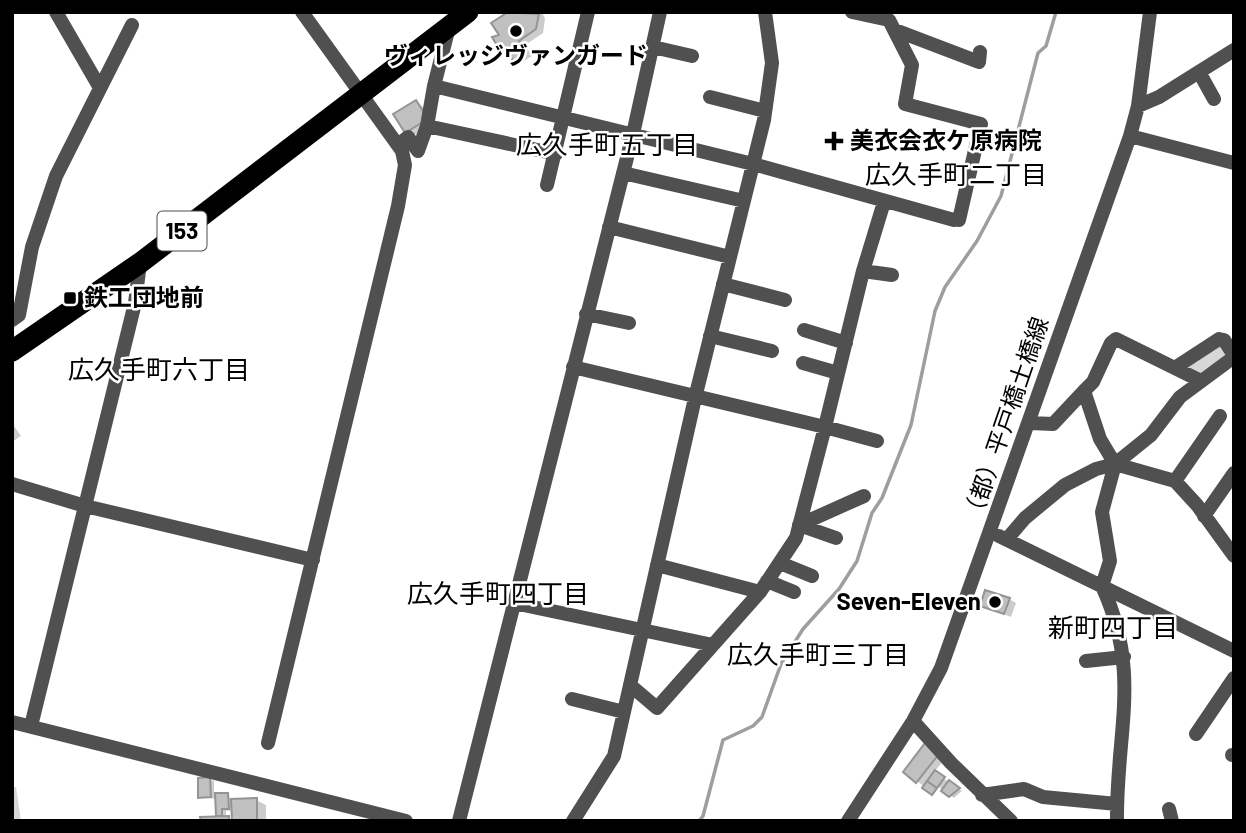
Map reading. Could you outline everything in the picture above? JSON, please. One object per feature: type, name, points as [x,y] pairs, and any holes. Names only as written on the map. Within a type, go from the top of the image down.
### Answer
[{"type":"highway","name":"153","points":[[15,341],[140,263],[468,12]]},
{"type":"street","points":[[56,12],[100,88]]},
{"type":"street","points":[[268,743],[398,206],[405,165],[398,145],[302,12]]},
{"type":"street","points":[[547,185],[588,12]]},
{"type":"street","points":[[459,821],[633,134],[660,12]]},
{"type":"street","points":[[573,821],[614,756],[695,398],[765,111],[772,63],[765,12]]},
{"type":"street","points":[[434,86],[753,164],[956,220],[981,124],[905,104],[912,65],[895,30],[889,20],[852,12]]},
{"type":"street","name":"（都）平戸橋土橋線","points":[[848,821],[913,721],[941,668],[1130,136],[1138,106],[1150,12]]},
{"type":"street","points":[[12,320],[19,315],[32,247],[56,176],[132,25]]},
{"type":"street","points":[[398,145],[408,137],[418,151],[427,126],[449,27]]},
{"type":"street","points":[[895,30],[979,62],[981,52]]},
{"type":"street","points":[[653,47],[692,56]]},
{"type":"street","points":[[1138,106],[1159,97],[1233,51]]},
{"type":"street","points":[[1199,72],[1214,99]]},
{"type":"street","points":[[710,97],[765,111]]},
{"type":"street","points":[[427,126],[556,154]]},
{"type":"street","points":[[1130,136],[1234,163]]},
{"type":"street","points":[[623,173],[744,201]]},
{"type":"street","points":[[630,685],[657,708],[764,586],[796,538],[863,271],[884,202]]},
{"type":"street","points":[[609,227],[730,257]]},
{"type":"street","points":[[32,726],[135,303],[140,263]]},
{"type":"street","points":[[863,271],[892,275]]},
{"type":"street","points":[[723,284],[785,300]]},
{"type":"street","points":[[586,314],[629,323]]},
{"type":"street","points":[[804,330],[846,342]]},
{"type":"street","points":[[710,336],[772,351]]},
{"type":"street","points":[[1030,423],[1054,424],[1093,382],[1113,340],[1121,339],[1199,380]]},
{"type":"street","points":[[1007,539],[1025,518],[1065,485],[1096,469],[1115,464],[1151,435],[1180,397],[1234,356],[1224,340],[1219,339],[1176,368]]},
{"type":"street","points":[[803,363],[838,373]]},
{"type":"street","points":[[573,367],[877,441]]},
{"type":"street","points":[[1084,391],[1100,439],[1115,464],[1175,481],[1234,556]]},
{"type":"street","points":[[1175,481],[1220,416]]},
{"type":"street","points":[[1115,464],[1102,512],[1110,561],[1101,586],[1118,624],[1124,657],[1126,696],[1117,821]]},
{"type":"street","points":[[1204,516],[1234,473]]},
{"type":"street","points":[[12,484],[85,506],[313,560]]},
{"type":"street","points":[[799,525],[864,496]]},
{"type":"street","points":[[799,525],[836,538]]},
{"type":"street","points":[[990,532],[1234,651]]},
{"type":"street","points":[[780,563],[812,576]]},
{"type":"street","points":[[657,565],[794,592]]},
{"type":"street","points":[[514,603],[713,645]]},
{"type":"street","points":[[1086,661],[1124,657]]},
{"type":"street","points":[[1196,734],[1234,678]]},
{"type":"street","points":[[572,699],[624,712]]},
{"type":"street","points":[[913,721],[1011,821]]},
{"type":"street","points":[[12,722],[406,821]]},
{"type":"street","points":[[982,794],[1024,789],[1043,797],[1117,804]]},
{"type":"shaded area","points":[[1214,342],[1234,355],[1199,380],[1176,367]]},
{"type":"shaded area","points":[[12,787],[16,787],[21,821],[12,821]]},
{"type":"building","points":[[508,12],[539,14],[536,29],[519,41],[526,52],[513,61],[508,51],[502,54],[492,37],[499,35],[491,23]]},
{"type":"building","points":[[416,100],[428,119],[405,133],[393,114]]},
{"type":"building","name":"Seven-Eleven","points":[[985,590],[1010,598],[1004,614],[980,606]]},
{"type":"building","points":[[925,743],[939,754],[916,783],[903,772]]},
{"type":"building","points":[[935,770],[945,777],[937,788],[927,781]]},
{"type":"building","points":[[210,777],[211,797],[198,798],[198,778]]},
{"type":"building","points":[[949,780],[960,788],[949,797],[941,791]]},
{"type":"building","points":[[927,781],[937,788],[932,795],[922,788]]},
{"type":"building","points":[[215,793],[228,793],[229,809],[222,809],[222,816],[216,816]]},
{"type":"building","points":[[257,798],[257,821],[232,821],[231,799]]},
{"type":"building","points":[[229,816],[229,821],[201,821],[200,817]]},
{"type":"waterway","points":[[699,821],[703,816],[723,740],[753,726],[762,717],[781,664],[803,629],[839,589],[857,561],[872,513],[882,498],[911,425],[935,311],[945,287],[977,241],[1001,196],[1038,53],[1046,46],[1056,12]]},
{"type":"place","name":"ヴィレッジヴァンガード","points":[[516,31]]},
{"type":"place","name":"美衣会衣ケ原病院","points":[[834,141]]},
{"type":"place","name":"鉄工団地前","points":[[70,298]]},
{"type":"place","name":"Seven-Eleven","points":[[995,602]]},
{"type":"district","name":"広久手町五丁目","points":[[607,145]]},
{"type":"district","name":"広久手町二丁目","points":[[956,175]]},
{"type":"district","name":"広久手町六丁目","points":[[159,370]]},
{"type":"district","name":"広久手町四丁目","points":[[498,594]]},
{"type":"district","name":"新町四丁目","points":[[1113,628]]},
{"type":"district","name":"広久手町三丁目","points":[[818,655]]}]
